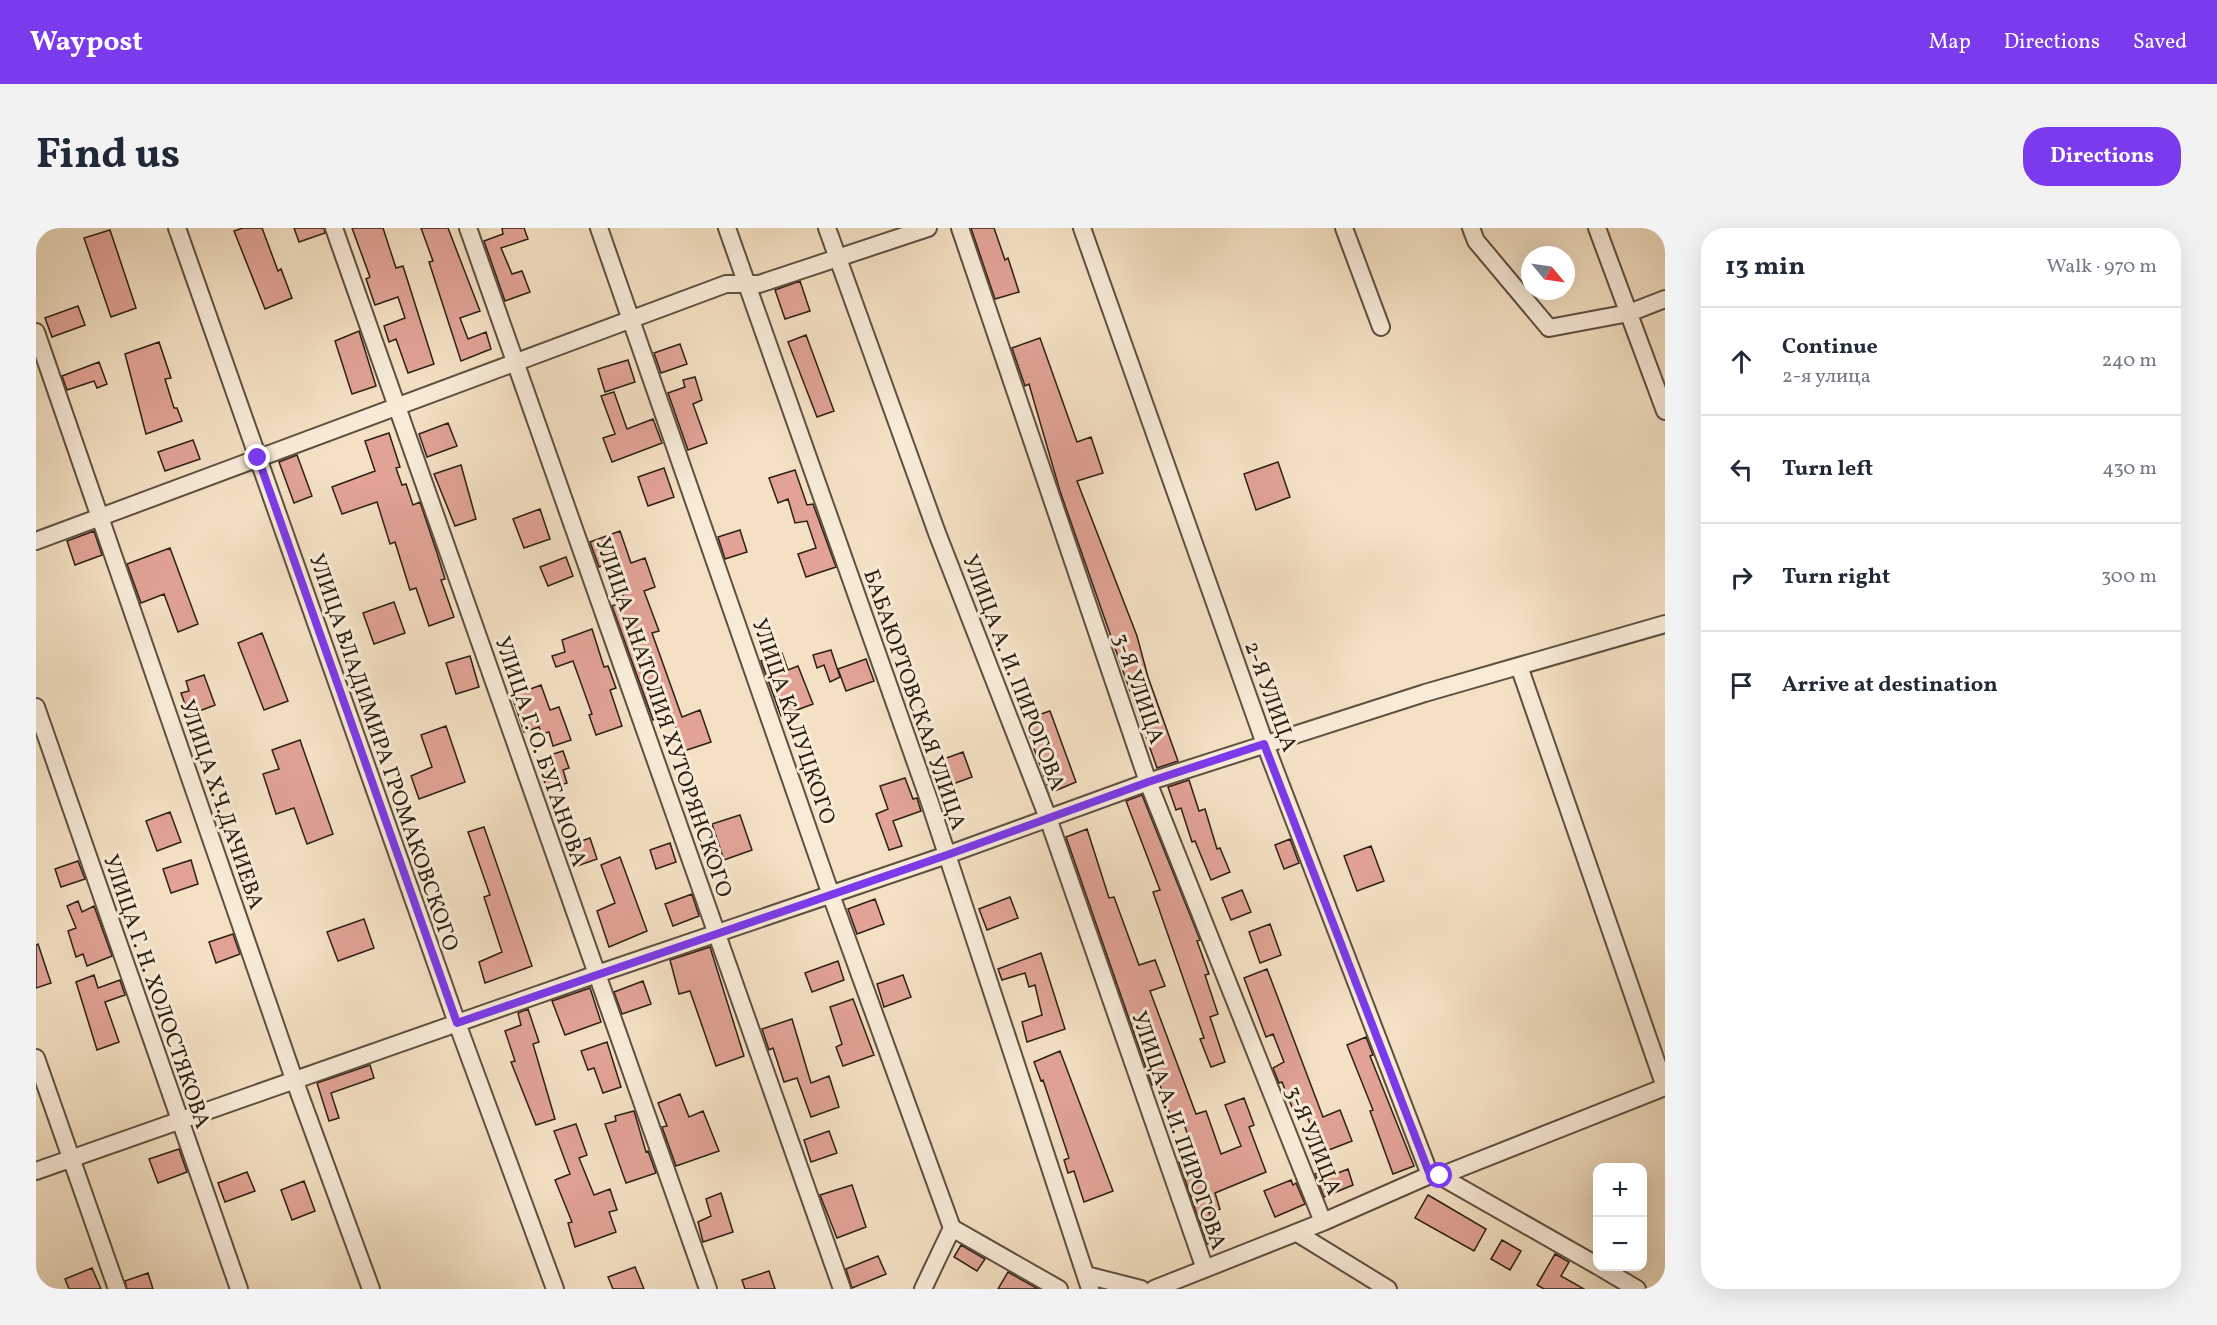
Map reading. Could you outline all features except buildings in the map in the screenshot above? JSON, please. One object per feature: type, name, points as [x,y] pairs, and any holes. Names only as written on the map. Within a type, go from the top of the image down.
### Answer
[{"type":"street","name":"УЛИЦА ВЛАДИМИРА ГРОМАКОВСКОГО","points":[[177,228],[457,1023],[555,1289]]},
{"type":"street","name":"УЛИЦА Г. О. БУГАНОВА","points":[[334,228],[708,1289]]},
{"type":"street","name":"УЛИЦА АНАТОЛИЯ ХУТОРЯНСКОГО","points":[[468,228],[842,1289]]},
{"type":"street","name":"УЛИЦА КАЛУЦКОГО","points":[[599,228],[831,896],[952,1228]]},
{"type":"street","name":"БАБАЮРТОВСКАЯ УЛИЦА","points":[[727,228],[947,855],[1088,1282]]},
{"type":"street","name":"УЛИЦА А. И. ПИРОГОВА","points":[[827,228],[937,533],[1048,819],[1205,1269]]},
{"type":"street","points":[[36,541],[726,284],[759,285],[928,228]]},
{"type":"street","name":"3-Я УЛИЦА","points":[[960,228],[1148,782],[1323,1222]]},
{"type":"street","name":"2-Я УЛИЦА","points":[[1082,228],[1264,744],[1435,1175]]},
{"type":"street","points":[[1344,228],[1381,327]]},
{"type":"street","points":[[1471,228],[1476,242],[1549,328],[1629,313],[1665,299]]},
{"type":"street","points":[[1597,228],[1665,411]]},
{"type":"street","name":"УЛИЦА Х.Ч.ДАЧИЕВА","points":[[36,332],[294,1079],[371,1289]]},
{"type":"street","points":[[36,1171],[597,974],[831,896],[1148,782],[1519,666],[1665,624]]},
{"type":"street","points":[[1154,1289],[1297,1233],[1435,1175],[1665,1087],[1519,666]]},
{"type":"street","name":"УЛИЦА Г. Н. ХОЛОСТЯКОВА","points":[[36,707],[178,1120],[239,1289]]},
{"type":"street","points":[[36,1058],[117,1289]]},
{"type":"street","points":[[1435,1175],[1593,1263]]},
{"type":"street","points":[[923,1289],[952,1228],[1059,1289]]},
{"type":"street","points":[[1297,1233],[1388,1289]]},
{"type":"street","points":[[1606,1271],[1637,1289]]},
{"type":"street","points":[[1088,1282],[1142,1289]]},
{"type":"route","points":[[258,458],[457,1023],[831,896],[1148,782],[1264,744],[1430,1175],[1440,1176]]}]
